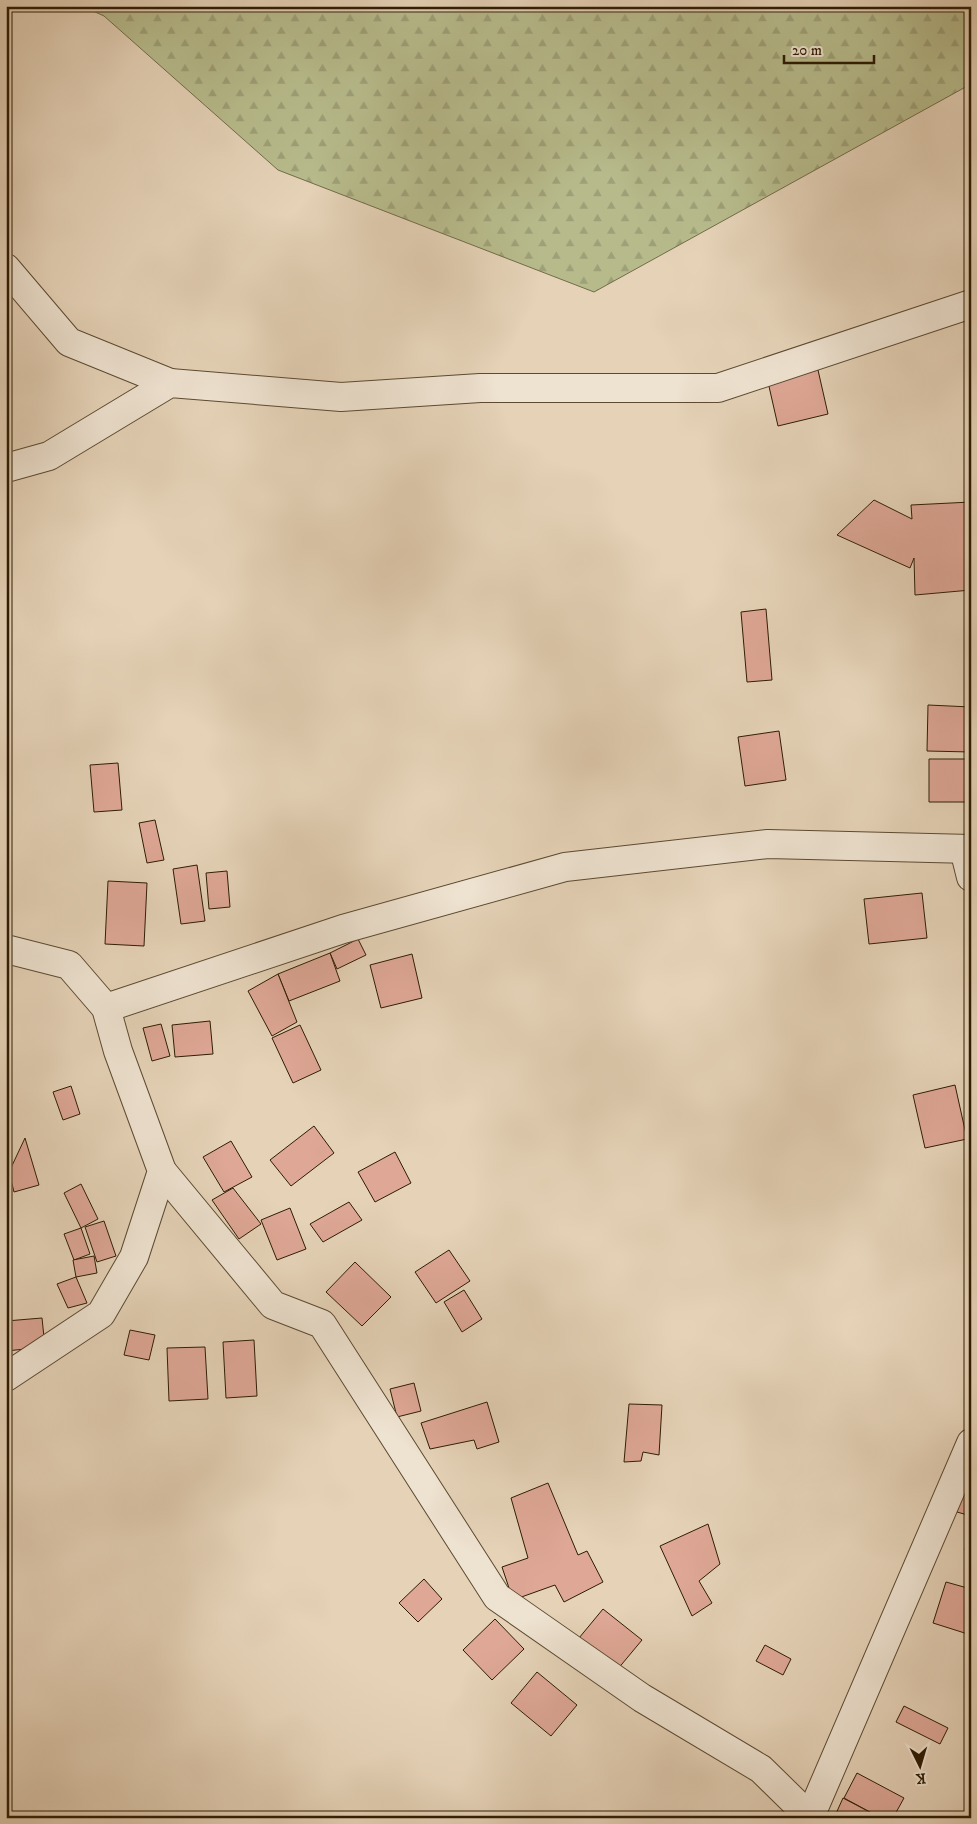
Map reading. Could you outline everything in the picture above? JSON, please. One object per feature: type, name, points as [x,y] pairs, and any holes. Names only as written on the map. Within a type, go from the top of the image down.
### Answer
[{"type":"street","points":[[6,268],[69,342],[170,383],[341,397],[480,388],[718,388],[971,304]]},
{"type":"street","points":[[6,468],[49,456],[170,383]]},
{"type":"street","points":[[106,1008],[343,929],[565,867],[768,844],[967,849],[971,877]]},
{"type":"street","points":[[6,949],[69,965],[106,1008],[118,1051],[162,1171],[272,1306],[322,1324],[497,1597],[642,1698],[760,1769],[811,1818],[971,1443]]},
{"type":"street","points":[[6,1377],[101,1314],[134,1257],[162,1171]]},
{"type":"green space","points":[[82,6],[971,6],[971,84],[594,292],[278,170],[104,16]]},
{"type":"building","points":[[818,370],[828,414],[778,426],[768,382]]},
{"type":"building","points":[[874,500],[912,519],[911,505],[971,502],[971,590],[915,595],[914,558],[910,568],[837,535]]},
{"type":"building","points":[[766,609],[772,680],[747,682],[741,612]]},
{"type":"building","points":[[928,705],[971,707],[971,752],[927,751]]},
{"type":"building","points":[[779,731],[786,780],[745,786],[738,737]]},
{"type":"building","points":[[929,759],[971,759],[970,802],[929,802]]},
{"type":"building","points":[[118,763],[122,810],[94,812],[90,765]]},
{"type":"building","points":[[155,820],[164,860],[147,863],[139,823]]},
{"type":"building","points":[[197,865],[205,921],[181,924],[173,869]]},
{"type":"building","points":[[227,871],[230,907],[209,909],[206,873]]},
{"type":"building","points":[[108,881],[147,883],[144,946],[105,944]]},
{"type":"building","points":[[922,893],[927,938],[869,944],[864,899]]},
{"type":"building","points":[[358,939],[366,955],[337,969],[330,953]]},
{"type":"building","points":[[330,953],[340,981],[289,1001],[278,974]]},
{"type":"building","points":[[412,954],[422,998],[381,1008],[370,965]]},
{"type":"building","points":[[278,974],[297,1022],[272,1036],[248,991]]},
{"type":"building","points":[[210,1021],[213,1054],[175,1057],[172,1025]]},
{"type":"building","points":[[161,1024],[170,1056],[152,1061],[143,1028]]},
{"type":"building","points":[[300,1025],[321,1070],[293,1083],[272,1038]]},
{"type":"building","points":[[955,1085],[967,1139],[925,1148],[913,1095]]},
{"type":"building","points":[[71,1086],[80,1114],[63,1120],[53,1092]]},
{"type":"building","points":[[314,1126],[334,1153],[291,1186],[270,1160]]},
{"type":"building","points":[[25,1138],[39,1185],[14,1192],[9,1172]]},
{"type":"building","points":[[231,1141],[252,1177],[224,1192],[203,1157]]},
{"type":"building","points":[[395,1152],[411,1183],[375,1202],[358,1172]]},
{"type":"building","points":[[81,1184],[98,1219],[81,1228],[64,1193]]},
{"type":"building","points":[[233,1188],[261,1224],[239,1239],[212,1200]]},
{"type":"building","points":[[349,1202],[362,1220],[323,1242],[310,1224]]},
{"type":"building","points":[[290,1208],[306,1249],[277,1260],[261,1220]]},
{"type":"building","points":[[104,1221],[116,1256],[97,1262],[85,1227]]},
{"type":"building","points":[[81,1228],[90,1254],[74,1260],[64,1234]]},
{"type":"building","points":[[449,1250],[470,1281],[436,1303],[415,1272]]},
{"type":"building","points":[[94,1256],[97,1273],[76,1277],[73,1260]]},
{"type":"building","points":[[355,1262],[391,1297],[362,1326],[326,1292]]},
{"type":"building","points":[[76,1277],[87,1303],[68,1308],[57,1284]]},
{"type":"building","points":[[464,1290],[482,1319],[462,1332],[444,1302]]},
{"type":"building","points":[[42,1318],[45,1347],[6,1351],[6,1321]]},
{"type":"building","points":[[130,1330],[155,1335],[149,1360],[124,1355]]},
{"type":"building","points":[[254,1340],[257,1396],[226,1398],[223,1342]]},
{"type":"building","points":[[205,1347],[208,1399],[169,1401],[167,1348]]},
{"type":"building","points":[[414,1383],[421,1411],[397,1417],[390,1389]]},
{"type":"building","points":[[487,1402],[499,1442],[477,1449],[474,1440],[430,1449],[421,1423]]},
{"type":"building","points":[[629,1404],[662,1405],[659,1455],[643,1452],[641,1461],[624,1462]]},
{"type":"building","points":[[548,1483],[578,1555],[587,1551],[603,1582],[564,1602],[555,1585],[513,1600],[502,1567],[528,1558],[511,1498]]},
{"type":"building","points":[[962,1490],[971,1490],[971,1516],[957,1512]]},
{"type":"building","points":[[971,1523],[971,1552],[965,1550]]},
{"type":"building","points":[[708,1524],[720,1564],[699,1581],[712,1603],[692,1616],[660,1546]]},
{"type":"building","points":[[424,1579],[442,1599],[418,1622],[399,1603]]},
{"type":"building","points":[[946,1582],[971,1589],[971,1635],[933,1623]]},
{"type":"building","points":[[603,1609],[642,1640],[617,1670],[579,1638]]},
{"type":"building","points":[[495,1619],[524,1649],[492,1680],[463,1650]]},
{"type":"building","points":[[765,1645],[791,1659],[783,1675],[756,1661]]},
{"type":"building","points":[[537,1672],[577,1705],[551,1736],[511,1703]]},
{"type":"building","points":[[904,1706],[948,1728],[940,1744],[896,1722]]},
{"type":"building","points":[[857,1773],[904,1798],[893,1818],[881,1818],[844,1798]]},
{"type":"building","points":[[843,1798],[881,1818],[834,1818]]}]
